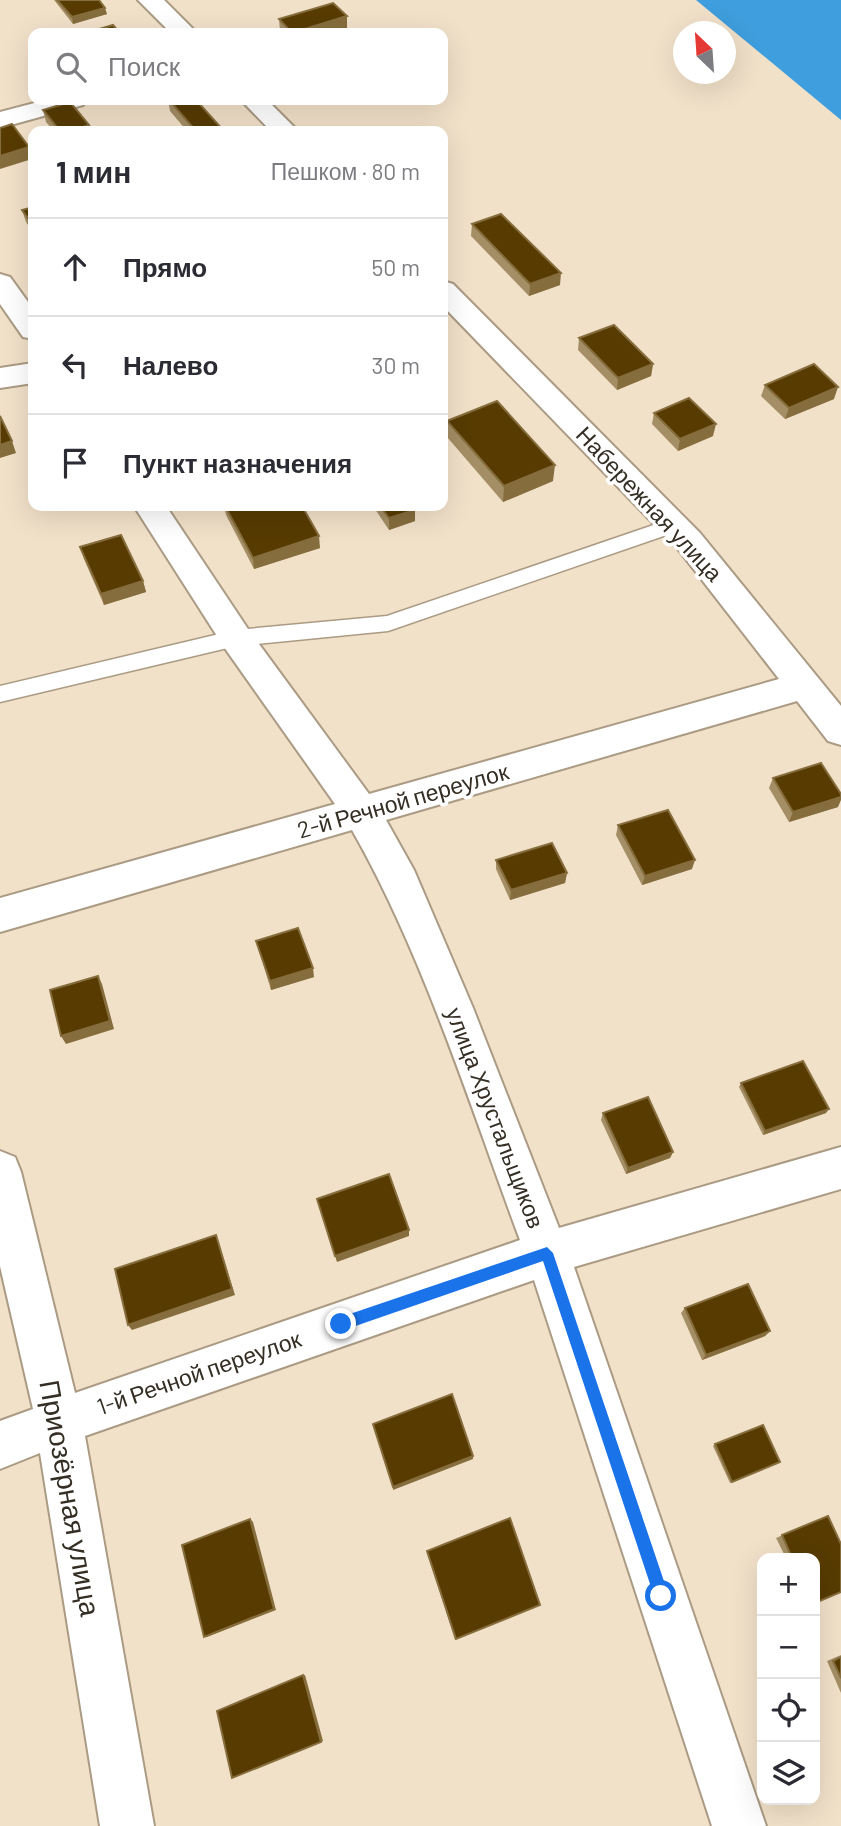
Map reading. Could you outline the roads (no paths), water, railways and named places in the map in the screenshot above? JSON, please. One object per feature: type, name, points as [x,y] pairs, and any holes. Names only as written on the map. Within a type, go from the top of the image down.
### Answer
[{"type":"street","points":[[150,0],[180,28]]},
{"type":"street","points":[[0,120],[56,105]]},
{"type":"street","points":[[258,105],[280,126]]},
{"type":"street","points":[[0,283],[28,323]]},
{"type":"street","name":"Набережная улица","points":[[448,295],[674,525],[841,732]]},
{"type":"street","points":[[0,378],[28,374]]},
{"type":"street","name":"улица Хрустальщиков","points":[[153,511],[236,638],[362,813],[395,870],[453,1008],[547,1253],[739,1826]]},
{"type":"street","name":"2-й Речной переулок","points":[[0,915],[805,685]]},
{"type":"street","name":"1-й Речной переулок","points":[[0,1445],[59,1422],[547,1253],[841,1168]]},
{"type":"street","name":"Приозёрная улица","points":[[0,1172],[59,1422],[127,1826]]},
{"type":"lane","points":[[0,694],[236,638],[388,623],[674,525]]},
{"type":"water","points":[[696,0],[841,0],[841,120],[736,33],[736,21],[721,21]]}]
